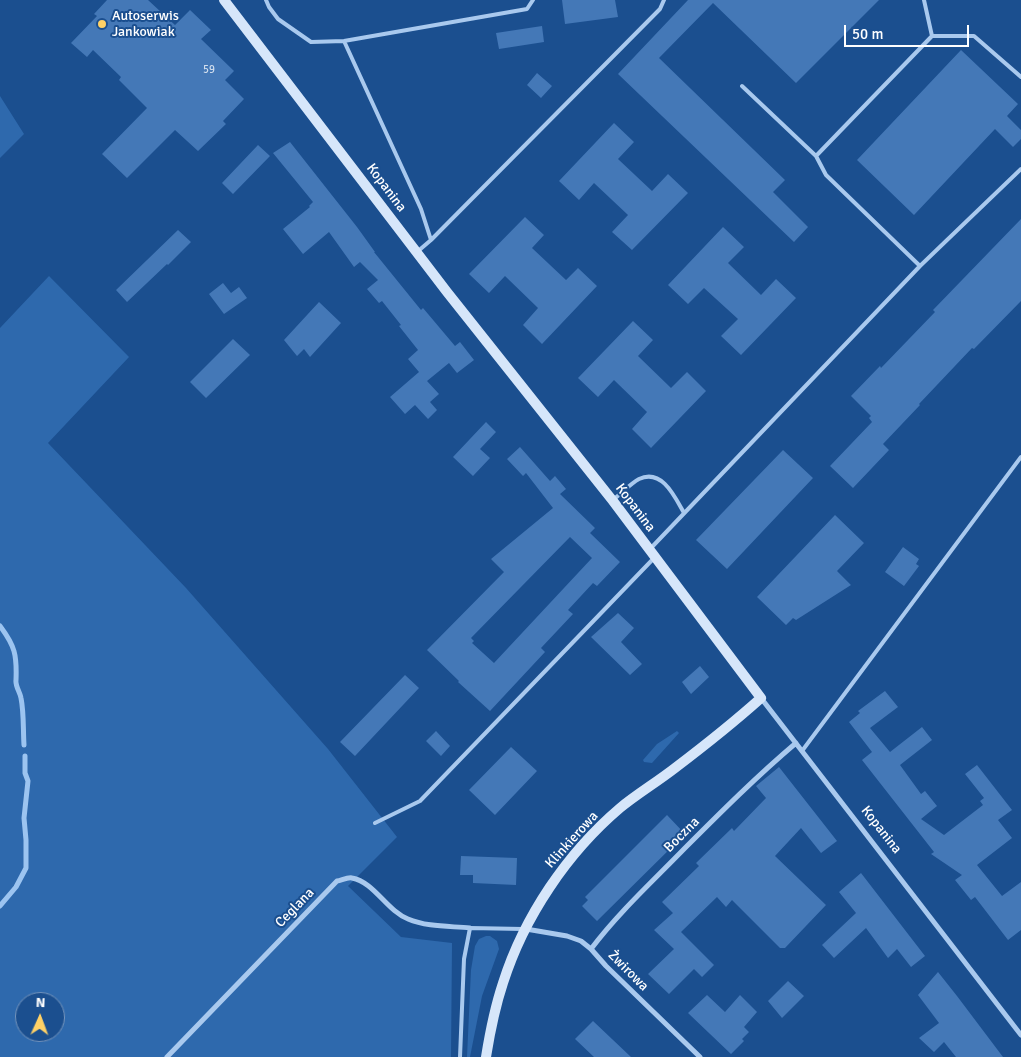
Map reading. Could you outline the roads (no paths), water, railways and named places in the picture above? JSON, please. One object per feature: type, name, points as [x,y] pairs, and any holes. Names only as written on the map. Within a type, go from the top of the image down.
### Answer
[{"type":"street","name":"Kopanina","points":[[224,0],[447,292],[613,501],[761,698],[1021,1035]]},
{"type":"street","name":"Klinkierowa","points":[[486,1057],[491,1028],[503,982],[525,929],[556,878],[598,829],[620,808],[674,769],[761,698]]},
{"type":"street","name":"Boczna","points":[[591,949],[616,918],[642,891],[758,776],[796,743]]},
{"type":"street","name":"Ceglana","points":[[167,1057],[337,881],[351,878],[366,884],[386,904],[407,919],[433,925],[470,928]]},
{"type":"street","name":"Żwirowa","points":[[525,929],[567,936],[581,941],[700,1057]]},
{"type":"lane","points":[[266,0],[278,19],[310,42],[344,42],[527,9],[533,0]]},
{"type":"lane","points":[[417,252],[660,9],[664,0]]},
{"type":"lane","points":[[924,0],[932,36]]},
{"type":"lane","points":[[816,156],[932,36],[974,36],[1021,77]]},
{"type":"lane","points":[[344,42],[421,209],[431,240]]},
{"type":"lane","points":[[742,86],[816,156],[826,175],[920,266]]},
{"type":"lane","points":[[375,823],[420,801],[652,553],[684,513],[920,266],[1021,169]]},
{"type":"lane","points":[[802,751],[1021,457]]},
{"type":"lane","points":[[613,501],[639,480],[653,477],[661,480],[669,488],[684,513]]},
{"type":"lane","points":[[460,1057],[464,959],[470,928],[525,929]]},
{"type":"waterway","points":[[0,626],[9,639],[14,651],[16,682],[23,709],[24,745]]},
{"type":"waterway","points":[[0,906],[16,887],[26,868],[24,818],[28,781],[25,773],[25,756]]},
{"type":"place","name":"Autoserwis Jankowiak","points":[[102,24]]}]
